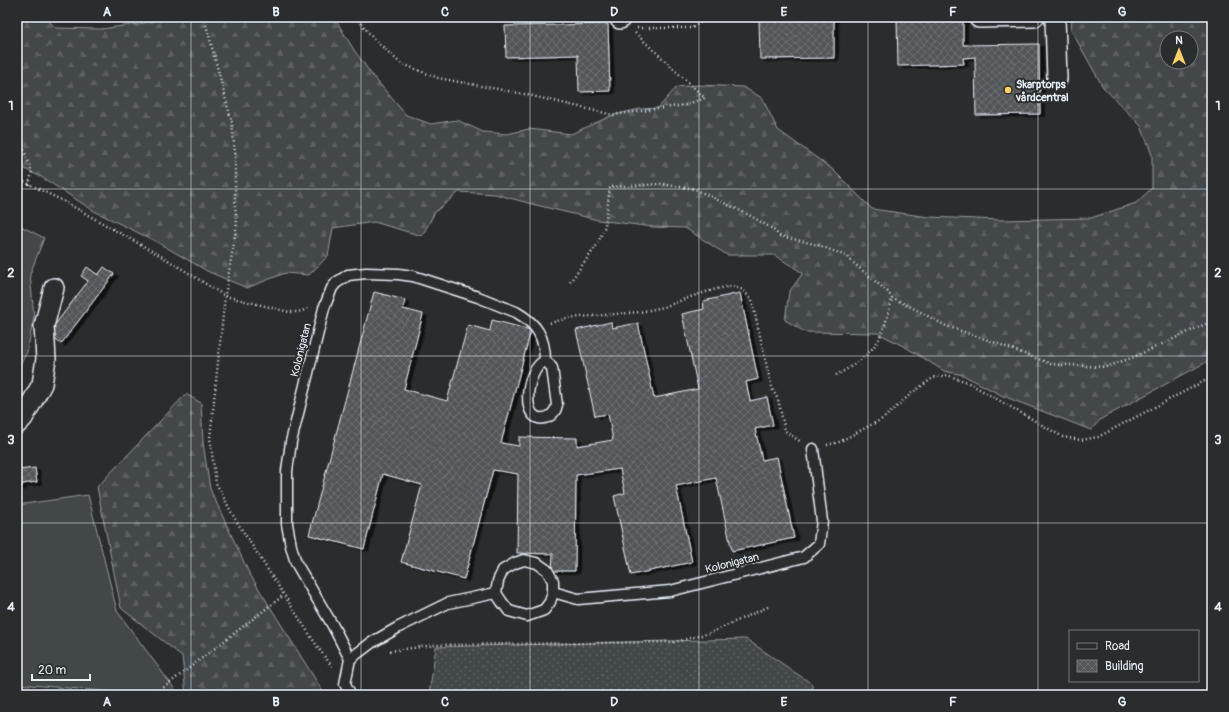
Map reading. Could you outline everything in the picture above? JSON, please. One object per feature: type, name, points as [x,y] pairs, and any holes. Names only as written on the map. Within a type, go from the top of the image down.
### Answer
[{"type":"street","points":[[979,17],[1034,17]]},
{"type":"street","points":[[1055,17],[1057,79]]},
{"type":"street","points":[[17,424],[23,418],[42,384],[46,359],[44,326],[54,288]]},
{"type":"lane","name":"Kolonigatan","points":[[350,659],[333,626],[296,563],[290,546],[287,524],[287,471],[291,442],[324,308],[332,288],[336,283],[348,275],[366,272],[398,274],[427,280],[516,312],[527,319],[538,331],[542,340],[544,361]]},
{"type":"lane","name":"Kolonigatan","points":[[544,361],[552,368],[557,405],[553,414],[542,418],[532,413],[528,407],[527,400],[533,372],[540,363],[544,361]]},
{"type":"lane","name":"Kolonigatan","points":[[553,592],[578,599],[670,591],[804,557],[819,544],[822,521],[813,449]]},
{"type":"lane","points":[[524,560],[537,563],[547,570],[553,582],[553,592],[550,602],[544,610],[527,616],[509,611],[496,593],[498,581],[503,570],[514,563],[524,560]]},
{"type":"lane","points":[[351,695],[345,684],[350,659],[371,643],[448,603],[496,593]]},
{"type":"path","points":[[204,17],[232,123],[235,154],[235,206],[237,223],[225,296],[210,438],[216,483],[235,519],[319,649],[345,684]]},
{"type":"path","points":[[356,17],[372,37],[400,63],[438,78],[524,94],[613,115],[685,105],[705,98],[630,28],[692,28],[703,21],[714,17]]},
{"type":"path","points":[[17,131],[32,172],[29,185]]},
{"type":"path","points":[[17,178],[65,202],[168,260],[225,296],[289,312],[298,312],[314,307],[324,308]]},
{"type":"path","points":[[570,282],[597,245],[605,226],[610,187],[661,184],[696,189],[749,215],[771,228],[780,236],[818,245],[844,255],[888,292],[892,298],[946,326],[1051,364],[1106,367],[1134,357],[1212,321]]},
{"type":"path","points":[[538,331],[551,322],[568,318],[640,312],[664,307],[716,289],[732,286],[742,290],[752,300],[768,372],[773,391],[778,399],[785,431],[813,449],[839,442],[884,418],[913,392],[933,378],[947,374],[966,382],[1063,436],[1081,440],[1098,437],[1212,377]]},
{"type":"path","points":[[836,374],[855,365],[878,340],[887,319],[892,298]]},
{"type":"path","points":[[154,695],[284,595]]},
{"type":"path","points":[[371,643],[387,651],[435,645],[674,642],[710,632],[770,606]]},
{"type":"green space","points":[[17,17],[45,17],[56,28],[101,29],[152,22],[168,17],[334,17],[354,50],[372,75],[406,115],[431,124],[457,120],[483,132],[507,134],[529,129],[571,134],[613,115],[640,109],[658,108],[677,87],[698,85],[743,87],[762,98],[778,130],[832,169],[872,209],[929,217],[1001,220],[1091,218],[1136,203],[1152,188],[1152,155],[1141,126],[1103,87],[1071,30],[1072,17],[1212,17],[1212,359],[1101,419],[1091,430],[1003,396],[963,375],[944,371],[907,348],[878,333],[805,332],[785,320],[789,292],[803,273],[774,255],[727,255],[685,228],[653,227],[598,220],[495,194],[459,192],[435,212],[422,236],[374,222],[333,228],[328,256],[309,275],[285,273],[247,288],[209,272],[155,241],[94,211],[43,178],[17,165]]},
{"type":"green space","points":[[17,224],[44,238],[30,274],[34,317],[27,352],[17,371]]},
{"type":"green space","points":[[186,394],[201,403],[203,443],[210,489],[249,573],[325,695],[186,695],[182,656],[121,608],[97,487]]},
{"type":"green space","points":[[88,495],[117,611],[179,695],[154,695],[17,684],[17,505]]},
{"type":"green space","points":[[746,639],[812,684],[812,695],[429,695],[436,647]]},
{"type":"building","points":[[759,17],[834,17],[834,58],[760,59]]},
{"type":"building","name":"Skarptorps vårdcentral","points":[[897,17],[963,17],[963,45],[1039,44],[1040,114],[976,115],[975,57],[963,58],[964,64],[898,66]]},
{"type":"building","points":[[608,24],[610,91],[579,92],[578,55],[506,57],[505,26]]},
{"type":"building","points":[[87,267],[98,275],[104,267],[114,274],[61,344],[48,334],[88,281],[81,276]]},
{"type":"building","points":[[374,292],[405,300],[403,309],[423,314],[404,389],[447,401],[468,325],[490,331],[492,320],[531,330],[501,443],[519,446],[519,437],[577,438],[577,446],[613,440],[608,414],[595,416],[576,330],[611,322],[612,328],[638,323],[654,398],[698,389],[682,314],[704,309],[703,301],[740,293],[758,379],[746,382],[750,401],[767,397],[773,425],[755,429],[762,460],[777,457],[794,538],[732,551],[716,478],[676,486],[692,562],[631,575],[614,496],[625,493],[620,469],[576,475],[575,571],[552,571],[553,554],[517,553],[518,474],[493,470],[464,579],[401,562],[422,485],[383,474],[364,549],[309,535]]},
{"type":"building","points":[[17,467],[19,470],[35,468],[37,482],[22,484],[22,487],[17,487]]},
{"type":"place","name":"Skarptorps vårdcentral","points":[[1008,90]]}]
